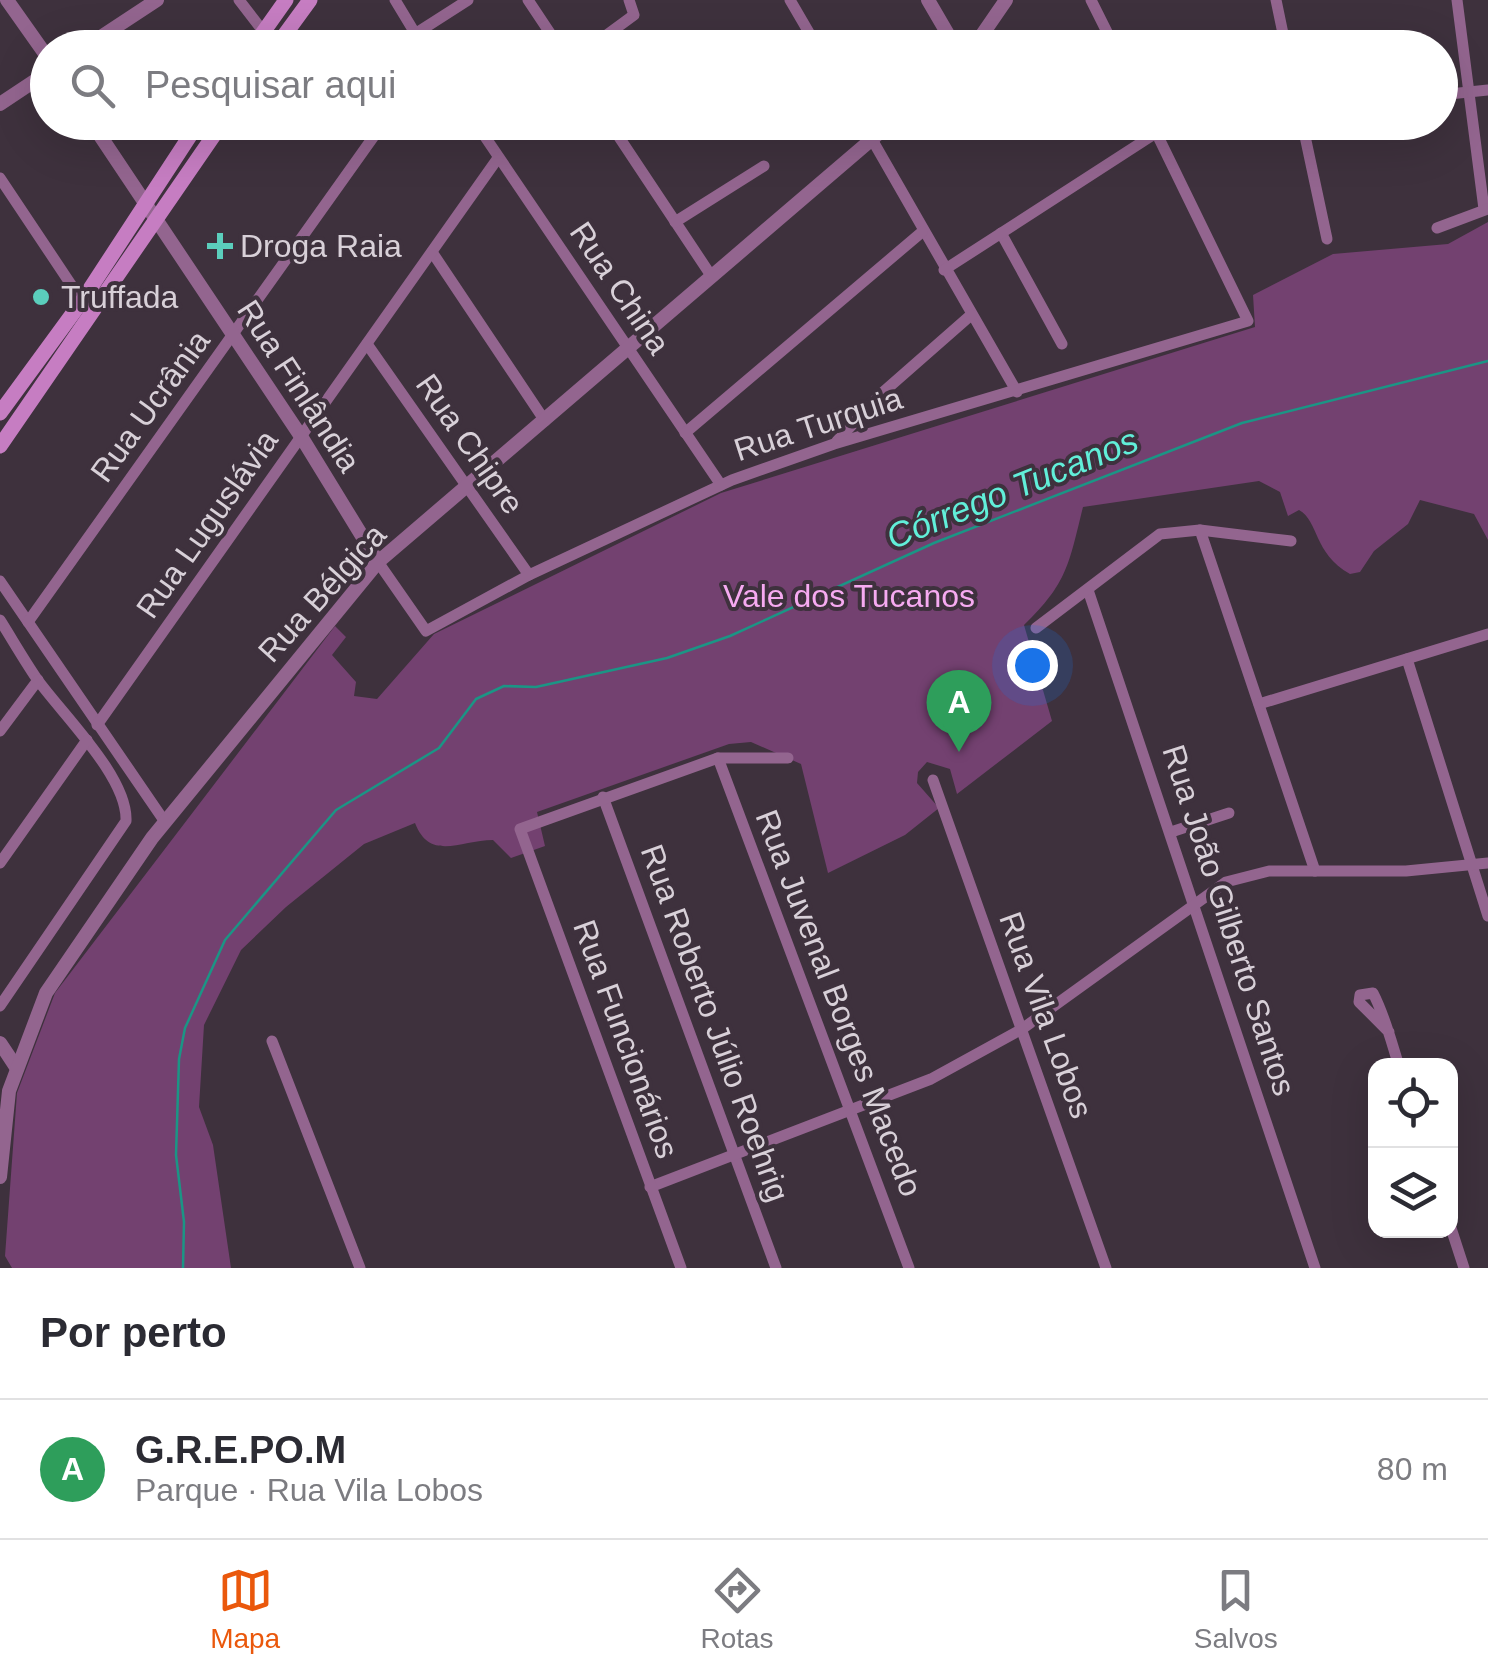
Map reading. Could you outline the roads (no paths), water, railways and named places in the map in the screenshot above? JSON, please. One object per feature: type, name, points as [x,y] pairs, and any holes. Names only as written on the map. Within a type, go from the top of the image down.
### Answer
[{"type":"main road","points":[[264,30],[286,0]]},
{"type":"main road","points":[[288,30],[310,0]]},
{"type":"main road","points":[[58,349],[82,301],[187,140]]},
{"type":"main road","points":[[0,446],[47,364],[211,140]]},
{"type":"main road","points":[[0,412],[47,364]]},
{"type":"street","points":[[7,0],[30,33]]},
{"type":"street","points":[[111,30],[156,0]]},
{"type":"street","points":[[239,0],[262,30]]},
{"type":"street","points":[[395,0],[413,30]]},
{"type":"street","points":[[421,30],[468,0]]},
{"type":"street","points":[[528,0],[548,30]]},
{"type":"street","points":[[614,30],[634,15],[629,0]]},
{"type":"street","points":[[790,0],[808,30]]},
{"type":"street","points":[[928,0],[946,30]]},
{"type":"street","points":[[985,30],[1006,0]]},
{"type":"street","points":[[1092,0],[1106,30]]},
{"type":"street","points":[[1276,0],[1282,30]]},
{"type":"street","points":[[1436,228],[1486,209],[1457,0]]},
{"type":"street","points":[[0,104],[30,84]]},
{"type":"street","points":[[1458,93],[1488,90]]},
{"type":"street","name":"Rua Finlândia","points":[[103,140],[426,631]]},
{"type":"street","name":"Rua Ucrânia","points":[[28,622],[371,140]]},
{"type":"street","name":"Rua China","points":[[486,140],[720,485]]},
{"type":"street","points":[[621,140],[712,277]]},
{"type":"street","points":[[872,140],[1017,392]]},
{"type":"street","name":"Rua Bélgica","points":[[0,1177],[4,1084],[16,1067],[46,993],[164,822],[378,562],[872,140]]},
{"type":"street","points":[[944,270],[1136,140]]},
{"type":"street","name":"Rua Turquia","points":[[426,631],[529,575],[720,485],[834,444],[1248,320],[1160,140]]},
{"type":"street","points":[[1306,140],[1327,239]]},
{"type":"street","name":"Rua Luguslávia","points":[[97,725],[498,158]]},
{"type":"street","points":[[675,222],[764,166]]},
{"type":"street","points":[[0,178],[82,301]]},
{"type":"street","points":[[686,433],[922,232]]},
{"type":"street","points":[[1000,233],[1062,344]]},
{"type":"street","points":[[432,252],[545,421]]},
{"type":"street","points":[[834,444],[881,394],[971,315]]},
{"type":"street","name":"Rua Chipre","points":[[367,344],[529,575]]},
{"type":"street","points":[[1036,628],[1160,534],[1200,530],[1291,541]]},
{"type":"street","points":[[1200,530],[1315,871]]},
{"type":"street","points":[[1,587],[164,822]]},
{"type":"street","name":"Rua João Gilberto Santos","points":[[1088,590],[1315,1268]]},
{"type":"street","points":[[0,620],[38,680],[87,740],[127,806],[126,821],[0,1006]]},
{"type":"street","points":[[1258,704],[1488,634]]},
{"type":"street","points":[[1407,659],[1488,916]]},
{"type":"street","points":[[0,731],[38,680]]},
{"type":"street","points":[[0,863],[87,740]]},
{"type":"street","points":[[604,797],[718,758],[788,758]]},
{"type":"street","name":"Rua Juvenal Borges Macedo","points":[[718,758],[909,1268]]},
{"type":"street","name":"Rua Vila Lobos","points":[[933,780],[1106,1268]]},
{"type":"street","name":"Rua Funcionários","points":[[604,797],[520,829],[681,1268]]},
{"type":"street","name":"Rua Roberto Júlio Roehrig","points":[[604,797],[776,1268]]},
{"type":"street","points":[[1171,832],[1229,813]]},
{"type":"street","points":[[650,1187],[931,1078],[1022,1029],[1194,900],[1240,878],[1269,871],[1488,863]]},
{"type":"street","points":[[1375,1012],[1389,1032],[1397,1058]]},
{"type":"street","points":[[272,1041],[360,1268]]},
{"type":"street","points":[[0,1043],[16,1067]]},
{"type":"street","points":[[1454,1238],[1464,1268]]},
{"type":"waterway","name":"Córrego Tucanos","points":[[183,1268],[184,1222],[176,1155],[179,1059],[185,1028],[225,940],[336,810],[439,748],[476,699],[504,686],[536,687],[667,658],[730,636],[934,543],[1242,423],[1488,361]]},
{"type":"place","name":"Droga Raia","points":[[220,246]]},
{"type":"place","name":"Truffada","points":[[41,297]]},
{"type":"place","name":"G.R.E.PO.M","points":[[959,752]]},
{"type":"park label","name":"Vale dos Tucanos","points":[[849,596]]}]
